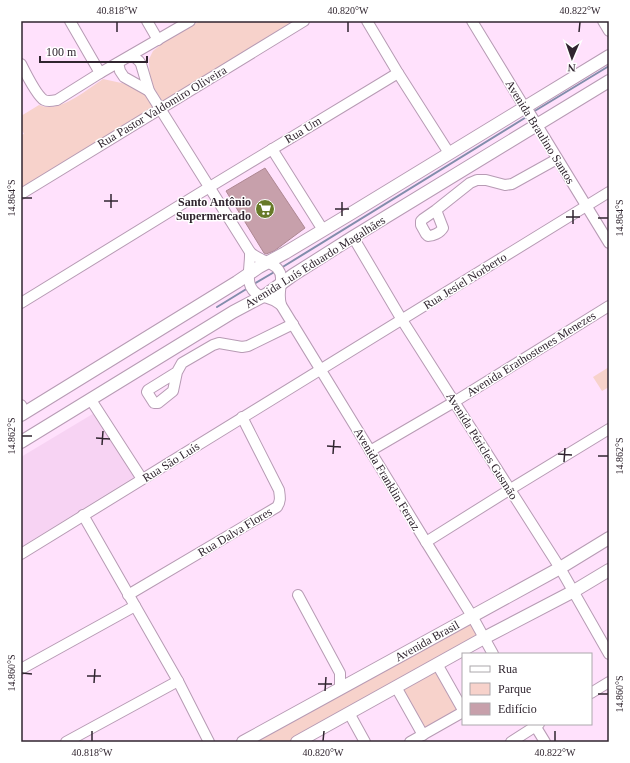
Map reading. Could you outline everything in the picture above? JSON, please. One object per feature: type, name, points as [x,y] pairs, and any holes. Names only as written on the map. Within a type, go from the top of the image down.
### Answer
[{"type":"main road","name":"Avenida Luís Eduardo Magalhães","points":[[22,411],[248,277],[259,267],[270,264],[449,153],[527,110],[609,56]]},
{"type":"main road","name":"Avenida Luís Eduardo Magalhães","points":[[21,442],[233,312],[281,280],[293,275],[536,124],[609,81]]},
{"type":"main road","name":"Avenida Brasil","points":[[243,742],[560,568],[609,538]]},
{"type":"main road","name":"Avenida Brasil","points":[[297,742],[484,638],[574,591],[609,570]]},
{"type":"street","points":[[70,21],[101,72],[124,77],[149,91]]},
{"type":"street","points":[[143,72],[145,57],[154,42],[147,21]]},
{"type":"street","points":[[21,64],[40,96],[44,100],[51,102],[57,100],[101,72],[190,21]]},
{"type":"street","name":"Rua Pastor Valdomiro Oliveira","points":[[21,194],[304,21]]},
{"type":"street","points":[[367,21],[449,153]]},
{"type":"street","name":"Avenida Braulino Santos","points":[[472,21],[609,243]]},
{"type":"street","points":[[603,21],[609,31]]},
{"type":"street","points":[[132,55],[139,61],[149,91],[208,188],[250,252],[277,267],[281,280],[279,295],[281,305]]},
{"type":"street","points":[[118,63],[120,71],[124,77]]},
{"type":"street","name":"Rua Um","points":[[21,303],[398,73]]},
{"type":"street","points":[[272,149],[323,230]]},
{"type":"street","points":[[436,210],[470,183],[477,180],[486,180],[505,185],[512,184],[557,159]]},
{"type":"street","name":"Rua Jesiel Norberto","points":[[321,370],[609,192]]},
{"type":"street","name":"Avenida Péricles Gusmão","points":[[353,237],[402,320],[560,568],[609,654]]},
{"type":"street","points":[[250,252],[248,277],[251,287],[260,295],[273,299],[281,305]]},
{"type":"street","name":"Avenida Franklin Ferraz","points":[[281,305],[472,616],[492,653]]},
{"type":"street","name":"Avenida Erathostenes Menezes","points":[[370,451],[454,402],[609,306]]},
{"type":"street","points":[[178,372],[182,363],[213,345],[219,343],[242,347],[248,346],[293,324]]},
{"type":"street","name":"Rua São Luís","points":[[21,554],[242,417],[321,370]]},
{"type":"street","points":[[91,400],[142,479]]},
{"type":"street","name":"Rua Dalva Flores","points":[[128,595],[277,507],[280,502],[279,490],[242,417]]},
{"type":"street","points":[[426,542],[609,429]]},
{"type":"street","points":[[83,515],[178,681],[209,742]]},
{"type":"street","points":[[298,595],[340,673],[340,688]]},
{"type":"street","points":[[21,669],[134,606]]},
{"type":"street","points":[[437,664],[462,709]]},
{"type":"street","points":[[340,673],[356,680]]},
{"type":"street","points":[[66,742],[178,681]]},
{"type":"street","points":[[592,692],[609,682]]},
{"type":"street","points":[[396,687],[424,735]]},
{"type":"street","points":[[410,742],[462,712]]},
{"type":"street","points":[[349,713],[365,742]]},
{"type":"street","points":[[512,742],[536,725],[545,742]]},
{"type":"shaded area","points":[[96,412],[134,477],[21,547],[21,457]]},
{"type":"green space","points":[[200,21],[298,21],[164,104],[150,82],[149,59],[153,51],[164,42]]},
{"type":"green space","points":[[103,79],[126,84],[144,93],[154,109],[21,193],[21,135],[24,134],[21,128],[21,116],[39,105],[47,107],[55,106],[69,101]]},
{"type":"green space","points":[[609,367],[609,387],[602,391],[593,377]]},
{"type":"green space","points":[[470,624],[479,635],[289,742],[255,742]]},
{"type":"green space","points":[[436,669],[461,711],[425,732],[401,690]]},
{"type":"building","name":"Santo Antônio Supermercado","points":[[265,168],[305,228],[274,251],[266,254],[226,191]]},
{"type":"waterway","points":[[533,112],[609,66]]},
{"type":"waterway","points":[[281,268],[528,116]]},
{"type":"waterway","points":[[254,284],[276,271]]},
{"type":"waterway","points":[[217,307],[248,288]]},
{"type":"place","name":"Santo Antônio Supermercado","points":[[265,209]]}]
